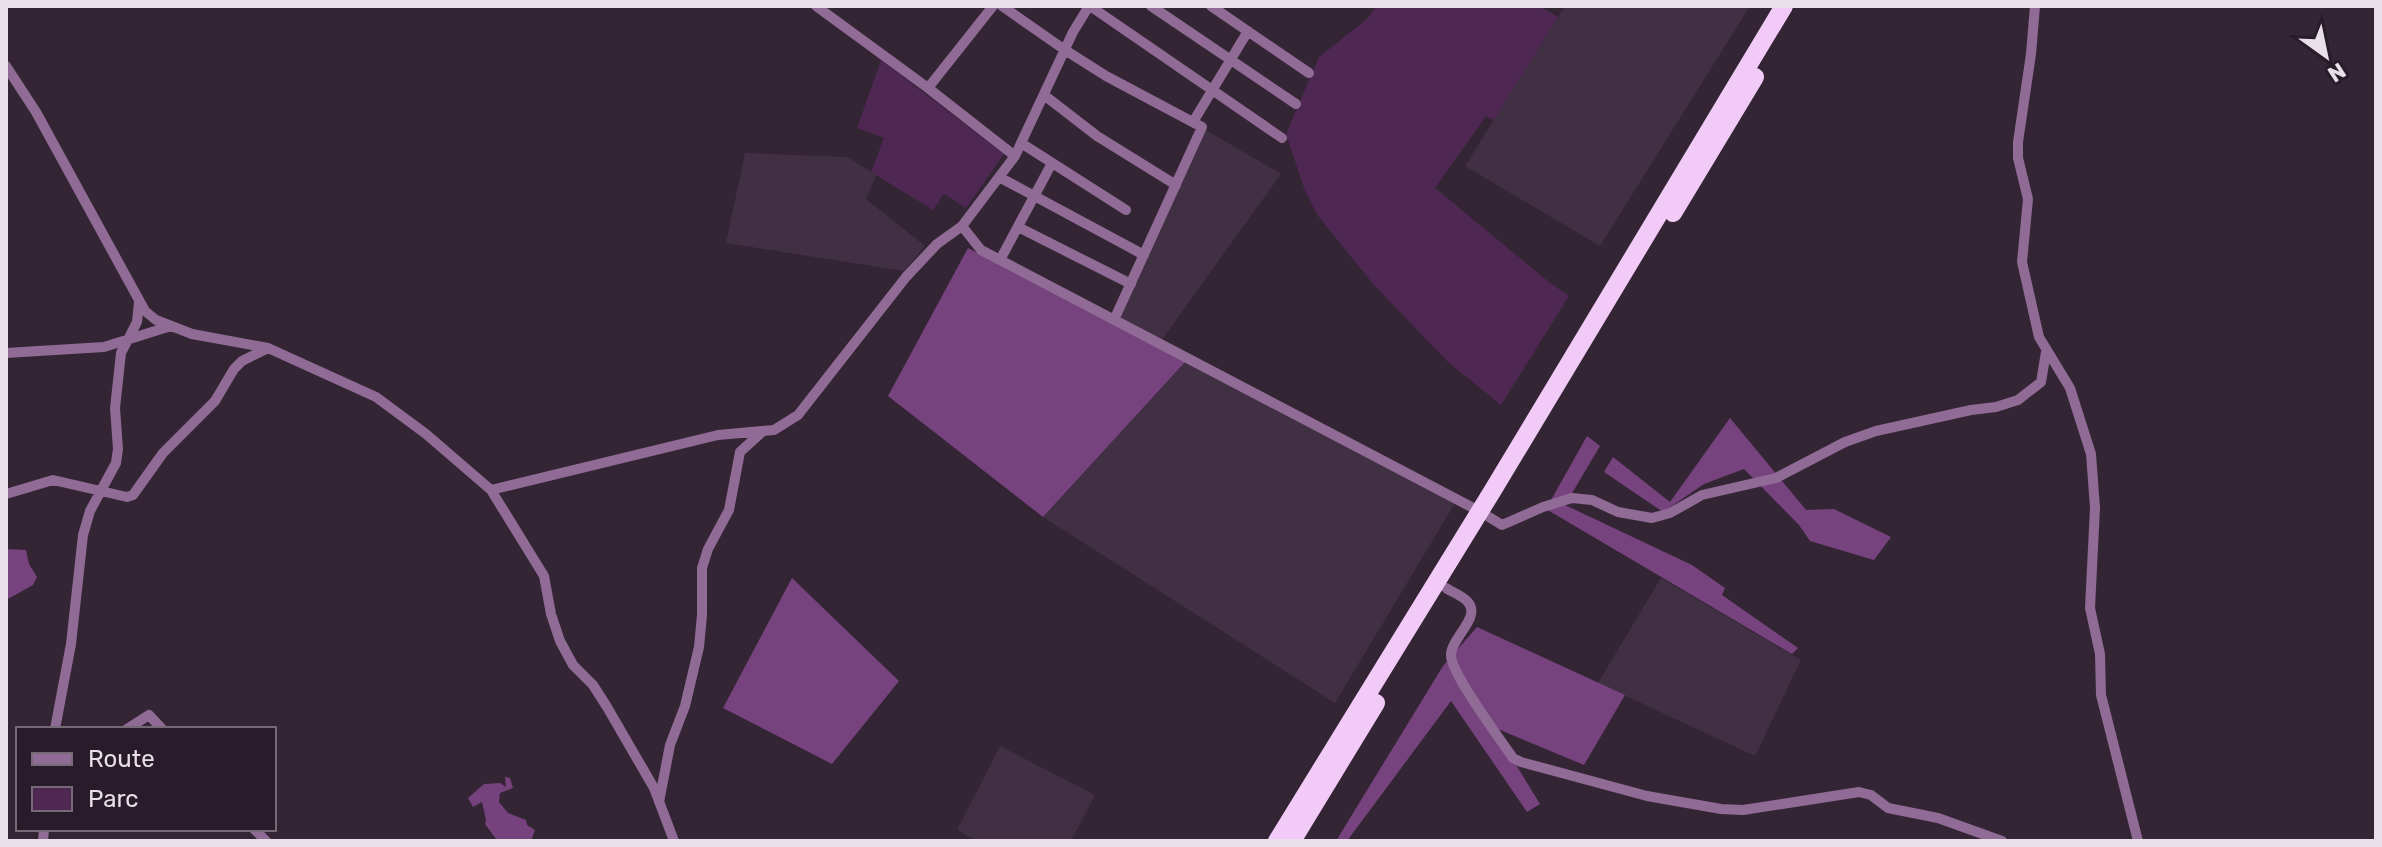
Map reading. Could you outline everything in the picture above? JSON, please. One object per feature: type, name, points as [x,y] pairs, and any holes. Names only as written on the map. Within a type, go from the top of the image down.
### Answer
[{"type":"highway","points":[[1292,841],[1446,588],[1484,514],[1784,6]]},
{"type":"highway","points":[[1277,841],[1484,514],[1798,6]]},
{"type":"street","points":[[816,6],[1015,156]]},
{"type":"street","points":[[928,88],[993,6]]},
{"type":"street","points":[[1002,6],[1065,50],[1202,127],[1114,320]]},
{"type":"street","points":[[491,490],[718,435],[774,430],[798,415],[906,277],[937,244],[962,226],[1015,156],[1065,50],[1090,6],[1282,138]]},
{"type":"street","points":[[1151,6],[1296,104]]},
{"type":"street","points":[[1211,6],[1309,73]]},
{"type":"street","points":[[2035,6],[2018,158],[2028,199],[2022,262],[2039,337],[2070,388],[2091,454],[2095,508],[2090,608],[2100,654],[2101,695],[2138,841]]},
{"type":"street","points":[[1193,122],[1248,31]]},
{"type":"street","points":[[6,66],[36,112],[145,311],[156,320],[192,334],[268,348],[376,397],[426,434],[491,490],[544,576],[556,627],[573,665],[593,685],[654,788],[674,841]]},
{"type":"street","points":[[1044,95],[1097,136],[1176,185]]},
{"type":"street","points":[[1021,143],[1126,210]]},
{"type":"street","points":[[1000,260],[1052,163]]},
{"type":"street","points":[[999,177],[1144,255]]},
{"type":"street","points":[[962,226],[981,250],[1502,525],[1572,498],[1592,500],[1618,512],[1642,518],[1670,513],[1702,495],[1776,478],[1845,442],[1876,431],[2018,400],[2041,382],[2046,352]]},
{"type":"street","points":[[1018,227],[1131,284]]},
{"type":"street","points":[[55,727],[71,644],[83,535],[90,511],[116,463],[116,394],[121,353],[137,322],[140,301]]},
{"type":"street","points":[[6,353],[104,347],[171,326]]},
{"type":"street","points":[[6,494],[53,480],[127,497],[133,495],[163,453],[215,401],[234,369],[242,361],[268,348]]},
{"type":"street","points":[[659,804],[670,745],[685,706],[699,647],[702,568],[708,549],[729,510],[740,452],[762,431]]},
{"type":"street","points":[[1446,588],[1468,601],[1472,610],[1471,617],[1456,639],[1452,662],[1505,747],[1513,758],[1521,762],[1647,796],[1721,809],[1743,810],[1859,792],[1871,795],[1888,808],[1938,818],[2002,841]]},
{"type":"street","points":[[130,727],[149,715],[160,727]]},
{"type":"shaded area","points":[[1565,6],[1750,6],[1600,246],[1465,166]]},
{"type":"shaded area","points":[[1206,130],[1281,174],[1161,341],[1119,318]]},
{"type":"shaded area","points":[[745,153],[847,157],[876,175],[866,199],[925,246],[904,271],[726,243]]},
{"type":"shaded area","points":[[968,248],[1186,361],[1043,517],[888,396]]},
{"type":"shaded area","points":[[1186,361],[1455,503],[1335,703],[1043,517]]},
{"type":"shaded area","points":[[1730,418],[1806,510],[1834,509],[1891,537],[1874,560],[1810,541],[1799,525],[1744,469],[1704,484],[1663,512],[1604,472],[1613,457],[1670,502]]},
{"type":"shaded area","points":[[1587,436],[1600,446],[1565,505],[1692,565],[1725,588],[1722,595],[1798,648],[1792,654],[1546,509]]},
{"type":"shaded area","points":[[6,549],[26,550],[29,564],[37,577],[33,585],[6,600]]},
{"type":"shaded area","points":[[792,578],[899,681],[832,764],[723,708]]},
{"type":"shaded area","points":[[1661,578],[1801,660],[1755,756],[1598,683]]},
{"type":"shaded area","points":[[1477,627],[1625,695],[1584,765],[1493,727],[1540,804],[1527,812],[1451,701],[1347,841],[1336,841],[1443,666]]},
{"type":"shaded area","points":[[1000,746],[1095,795],[1071,841],[977,841],[957,830]]},
{"type":"shaded area","points":[[505,777],[510,778],[513,788],[500,793],[499,802],[508,813],[526,820],[527,825],[535,830],[531,841],[496,839],[485,824],[482,802],[473,807],[468,798],[484,784],[500,783],[506,787]]},
{"type":"green space","points":[[1377,6],[1539,6],[1558,17],[1494,120],[1486,116],[1435,188],[1569,296],[1501,405],[1448,362],[1374,285],[1318,216],[1305,191],[1286,134],[1319,57],[1367,19]]},
{"type":"green space","points":[[881,60],[1004,154],[966,208],[944,194],[933,210],[871,172],[884,138],[857,128]]}]
